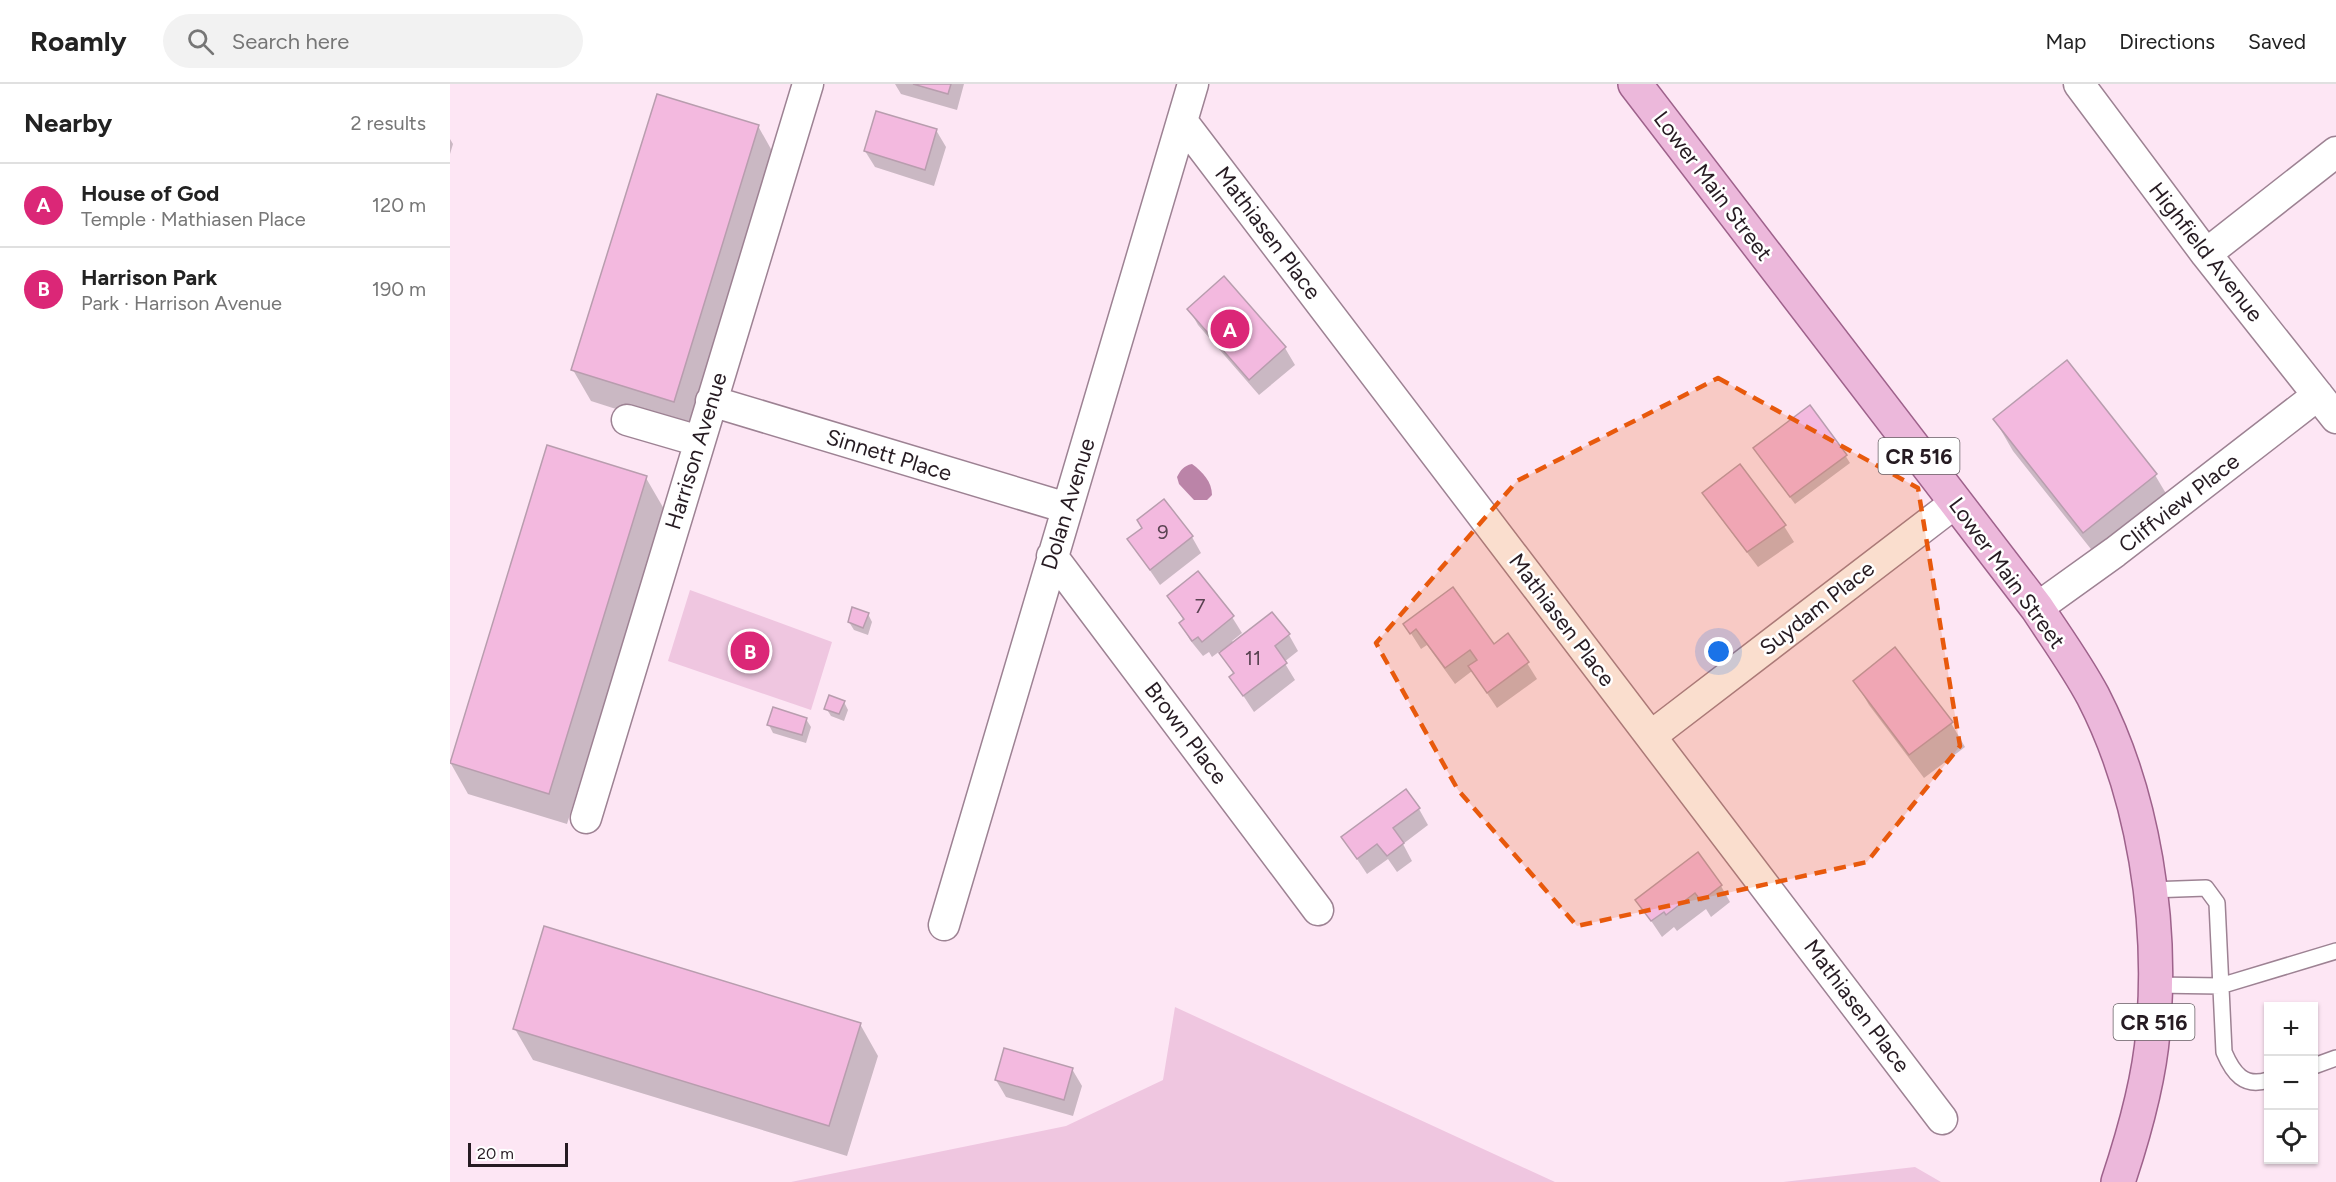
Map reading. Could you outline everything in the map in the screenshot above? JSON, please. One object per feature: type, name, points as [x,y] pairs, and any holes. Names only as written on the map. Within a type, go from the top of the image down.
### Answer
[{"type":"main road","name":"Lower Main Street","points":[[1635,84],[2037,608],[2093,696],[2125,772],[2137,818],[2150,890],[2154,928],[2153,1033],[2141,1104],[2118,1182]]},
{"type":"street","name":"Harrison Avenue","points":[[586,818],[808,84]]},
{"type":"street","name":"Dolan Avenue","points":[[944,925],[1193,84]]},
{"type":"street","name":"Highfield Avenue","points":[[2079,84],[2206,254],[2327,407]]},
{"type":"street","name":"Mathiasen Place","points":[[1182,121],[1942,1119]]},
{"type":"street","points":[[2206,254],[2336,152]]},
{"type":"street","name":"Sinnett Place","points":[[711,401],[1067,508]]},
{"type":"street","name":"Cliffview Place","points":[[2037,608],[2327,407]]},
{"type":"street","points":[[627,420],[699,441]]},
{"type":"street","name":"Suydam Place","points":[[1651,736],[1955,502]]},
{"type":"street","name":"Brown Place","points":[[1052,556],[1318,910]]},
{"type":"lane","points":[[2150,890],[2206,888],[2217,903],[2224,1052],[2231,1067],[2242,1079],[2258,1084],[2264,1082]]},
{"type":"lane","points":[[2155,985],[2220,986],[2336,951]]},
{"type":"lane","points":[[2318,1064],[2336,1058]]},
{"type":"highlighted area","points":[[1718,378],[1918,488],[1960,746],[1867,862],[1577,926],[1458,790],[1376,643],[1517,481]]},
{"type":"shaded area","points":[[1192,464],[1209,482],[1212,495],[1207,500],[1194,500],[1179,484],[1177,477],[1180,472],[1184,467]]},
{"type":"shaded area","points":[[690,590],[832,642],[811,710],[668,661]]},
{"type":"shaded area","points":[[1175,1007],[1555,1182],[791,1182],[1066,1126],[1163,1080]]},
{"type":"shaded area","points":[[1915,1167],[1941,1182],[1783,1182]]},
{"type":"building","points":[[913,84],[951,84],[948,94]]},
{"type":"building","points":[[657,94],[759,125],[674,402],[571,370]]},
{"type":"building","points":[[876,111],[937,129],[925,170],[864,151]]},
{"type":"building","points":[[1224,276],[1286,347],[1249,380],[1187,309]]},
{"type":"building","points":[[2067,360],[2157,474],[2083,533],[1993,419]]},
{"type":"building","points":[[1810,405],[1847,455],[1790,497],[1753,448]]},
{"type":"building","points":[[547,445],[647,476],[549,794],[450,763]]},
{"type":"building","points":[[1740,464],[1786,525],[1747,552],[1702,493]]},
{"type":"building","points":[[1164,499],[1193,536],[1150,570],[1127,539],[1142,528],[1137,520]]},
{"type":"building","points":[[1198,571],[1234,616],[1202,642],[1198,637],[1192,641],[1179,623],[1184,619],[1167,596]]},
{"type":"building","points":[[1453,587],[1494,644],[1508,633],[1529,662],[1487,693],[1468,666],[1477,660],[1470,650],[1445,668],[1416,629],[1410,634],[1403,624]]},
{"type":"building","points":[[852,607],[869,613],[863,628],[848,622]]},
{"type":"building","points":[[1272,612],[1290,634],[1275,646],[1287,663],[1243,696],[1229,677],[1234,673],[1219,653]]},
{"type":"building","points":[[1895,647],[1953,722],[1909,755],[1853,681]]},
{"type":"building","points":[[829,695],[845,701],[839,714],[824,709]]},
{"type":"building","points":[[773,707],[807,718],[802,735],[767,725]]},
{"type":"building","points":[[1406,789],[1420,808],[1393,828],[1404,843],[1387,856],[1377,844],[1357,859],[1341,837]]},
{"type":"building","points":[[1698,852],[1722,885],[1701,901],[1695,893],[1666,915],[1664,912],[1651,921],[1635,900]]},
{"type":"building","points":[[544,926],[861,1023],[829,1126],[513,1029]]},
{"type":"building","points":[[1004,1048],[1073,1068],[1064,1100],[995,1080]]},
{"type":"place","name":"House of God","points":[[1230,329]]},
{"type":"place","name":"Harrison Park","points":[[750,651]]}]
